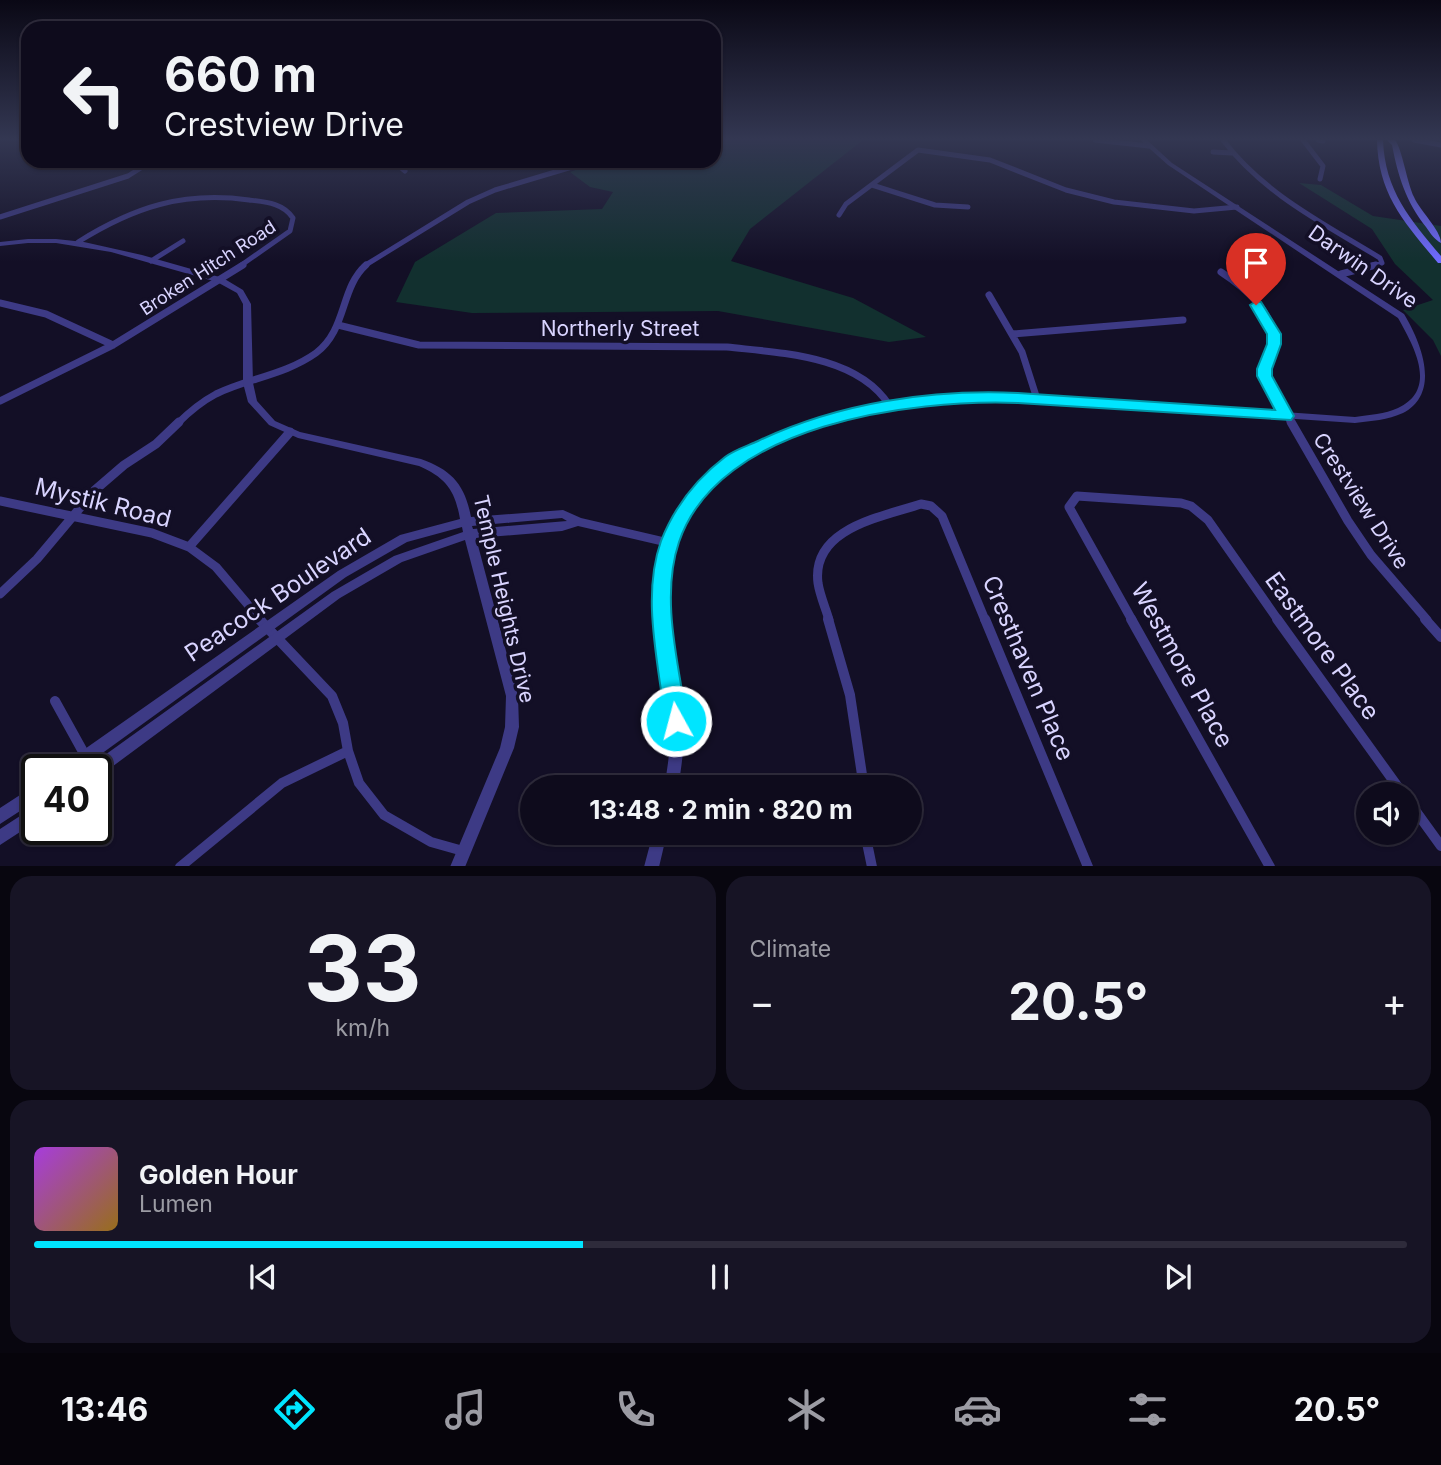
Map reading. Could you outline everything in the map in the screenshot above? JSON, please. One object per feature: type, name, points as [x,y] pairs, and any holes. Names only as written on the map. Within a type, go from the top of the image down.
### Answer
[{"type":"main road","points":[[1387,180],[1400,212],[1441,261]]},
{"type":"main road","points":[[1403,180],[1406,193],[1419,215],[1441,241]]},
{"type":"street","points":[[0,218],[115,180]]},
{"type":"street","points":[[0,594],[37,559],[108,478],[156,444],[194,407],[218,393],[300,364],[319,351],[338,325],[347,304],[351,283],[363,267],[468,202],[495,190],[529,180]]},
{"type":"street","points":[[839,215],[846,204],[878,180]]},
{"type":"street","points":[[1042,180],[1066,190],[1114,202],[1194,211],[1237,207]]},
{"type":"street","name":"Darwin Drive","points":[[1196,180],[1401,316],[1416,330],[1430,348],[1433,357]]},
{"type":"street","points":[[1259,180],[1380,258],[1382,263],[1340,274]]},
{"type":"street","points":[[872,185],[935,205],[968,208]]},
{"type":"street","name":"Broken Hitch Road","points":[[0,401],[113,345],[220,280],[290,231],[292,215],[285,208],[271,204],[217,196],[194,197],[119,219],[78,242]]},
{"type":"street","points":[[151,261],[183,241]]},
{"type":"street","name":"Temple Heights Drive","points":[[0,244],[78,242],[220,280],[240,292],[247,304],[248,383],[253,402],[272,423],[290,432],[438,470],[455,484],[463,498],[468,528],[512,696],[512,727],[507,748],[457,866]]},
{"type":"street","name":"Crestview Drive","points":[[1221,272],[1247,293],[1270,324],[1274,344],[1264,369],[1265,376],[1286,416],[1371,555],[1441,637]]},
{"type":"street","points":[[989,295],[1022,352],[1037,399]]},
{"type":"street","points":[[0,303],[46,314],[113,345]]},
{"type":"street","points":[[1012,334],[1183,320]]},
{"type":"street","name":"Northerly Street","points":[[338,325],[419,345],[727,347],[756,350],[813,361],[855,373],[880,392],[889,405]]},
{"type":"street","points":[[674,775],[676,721],[662,591],[670,543],[682,515],[702,487],[733,460],[790,432],[889,405],[979,396],[1355,420],[1394,415],[1426,400],[1435,385],[1436,376]]},
{"type":"street","points":[[189,547],[290,432]]},
{"type":"street","name":"Westmore Place","points":[[1208,520],[1191,506],[1181,503],[1089,495],[1077,496],[1069,507],[1270,866]]},
{"type":"street","name":"Mystik Road","points":[[0,501],[152,533],[189,547],[216,567],[266,627],[332,696],[344,723],[348,751],[359,783],[384,815],[431,842],[463,851]]},
{"type":"street","name":"Cresthaven Place","points":[[862,775],[850,695],[818,582],[821,560],[825,549],[840,534],[857,525],[913,505],[931,506],[942,516],[1088,866]]},
{"type":"street","name":"Eastmore Place","points":[[1208,520],[1394,782]]},
{"type":"street","name":"Peacock Boulevard","points":[[90,754],[342,573],[404,538],[468,528],[562,527],[578,522],[670,543]]},
{"type":"street","name":"Peacock Boulevard","points":[[112,758],[336,596],[398,559],[468,528]]},
{"type":"street","points":[[55,701],[84,754]]},
{"type":"street","points":[[180,866],[282,783],[348,751]]},
{"type":"street","points":[[0,817],[21,803]]},
{"type":"street","points":[[1419,816],[1441,846]]},
{"type":"street","points":[[0,838],[21,823]]},
{"type":"street","points":[[650,866],[656,845]]},
{"type":"street","points":[[868,845],[872,866]]},
{"type":"green space","points":[[581,180],[812,180],[750,229],[731,261],[853,298],[926,337],[889,342],[718,311],[472,313],[396,302],[415,262],[496,213],[602,209],[613,192],[590,187]]},
{"type":"green space","points":[[1299,183],[1321,185],[1373,216],[1441,226],[1441,356],[1433,340],[1403,310],[1433,300],[1395,264],[1372,229]]},
{"type":"route","points":[[676,721],[663,611],[662,580],[670,543],[682,515],[702,487],[733,460],[768,440],[790,432],[889,405],[922,400],[979,396],[1286,416],[1265,376],[1264,369],[1272,353],[1274,334],[1256,305]]}]
